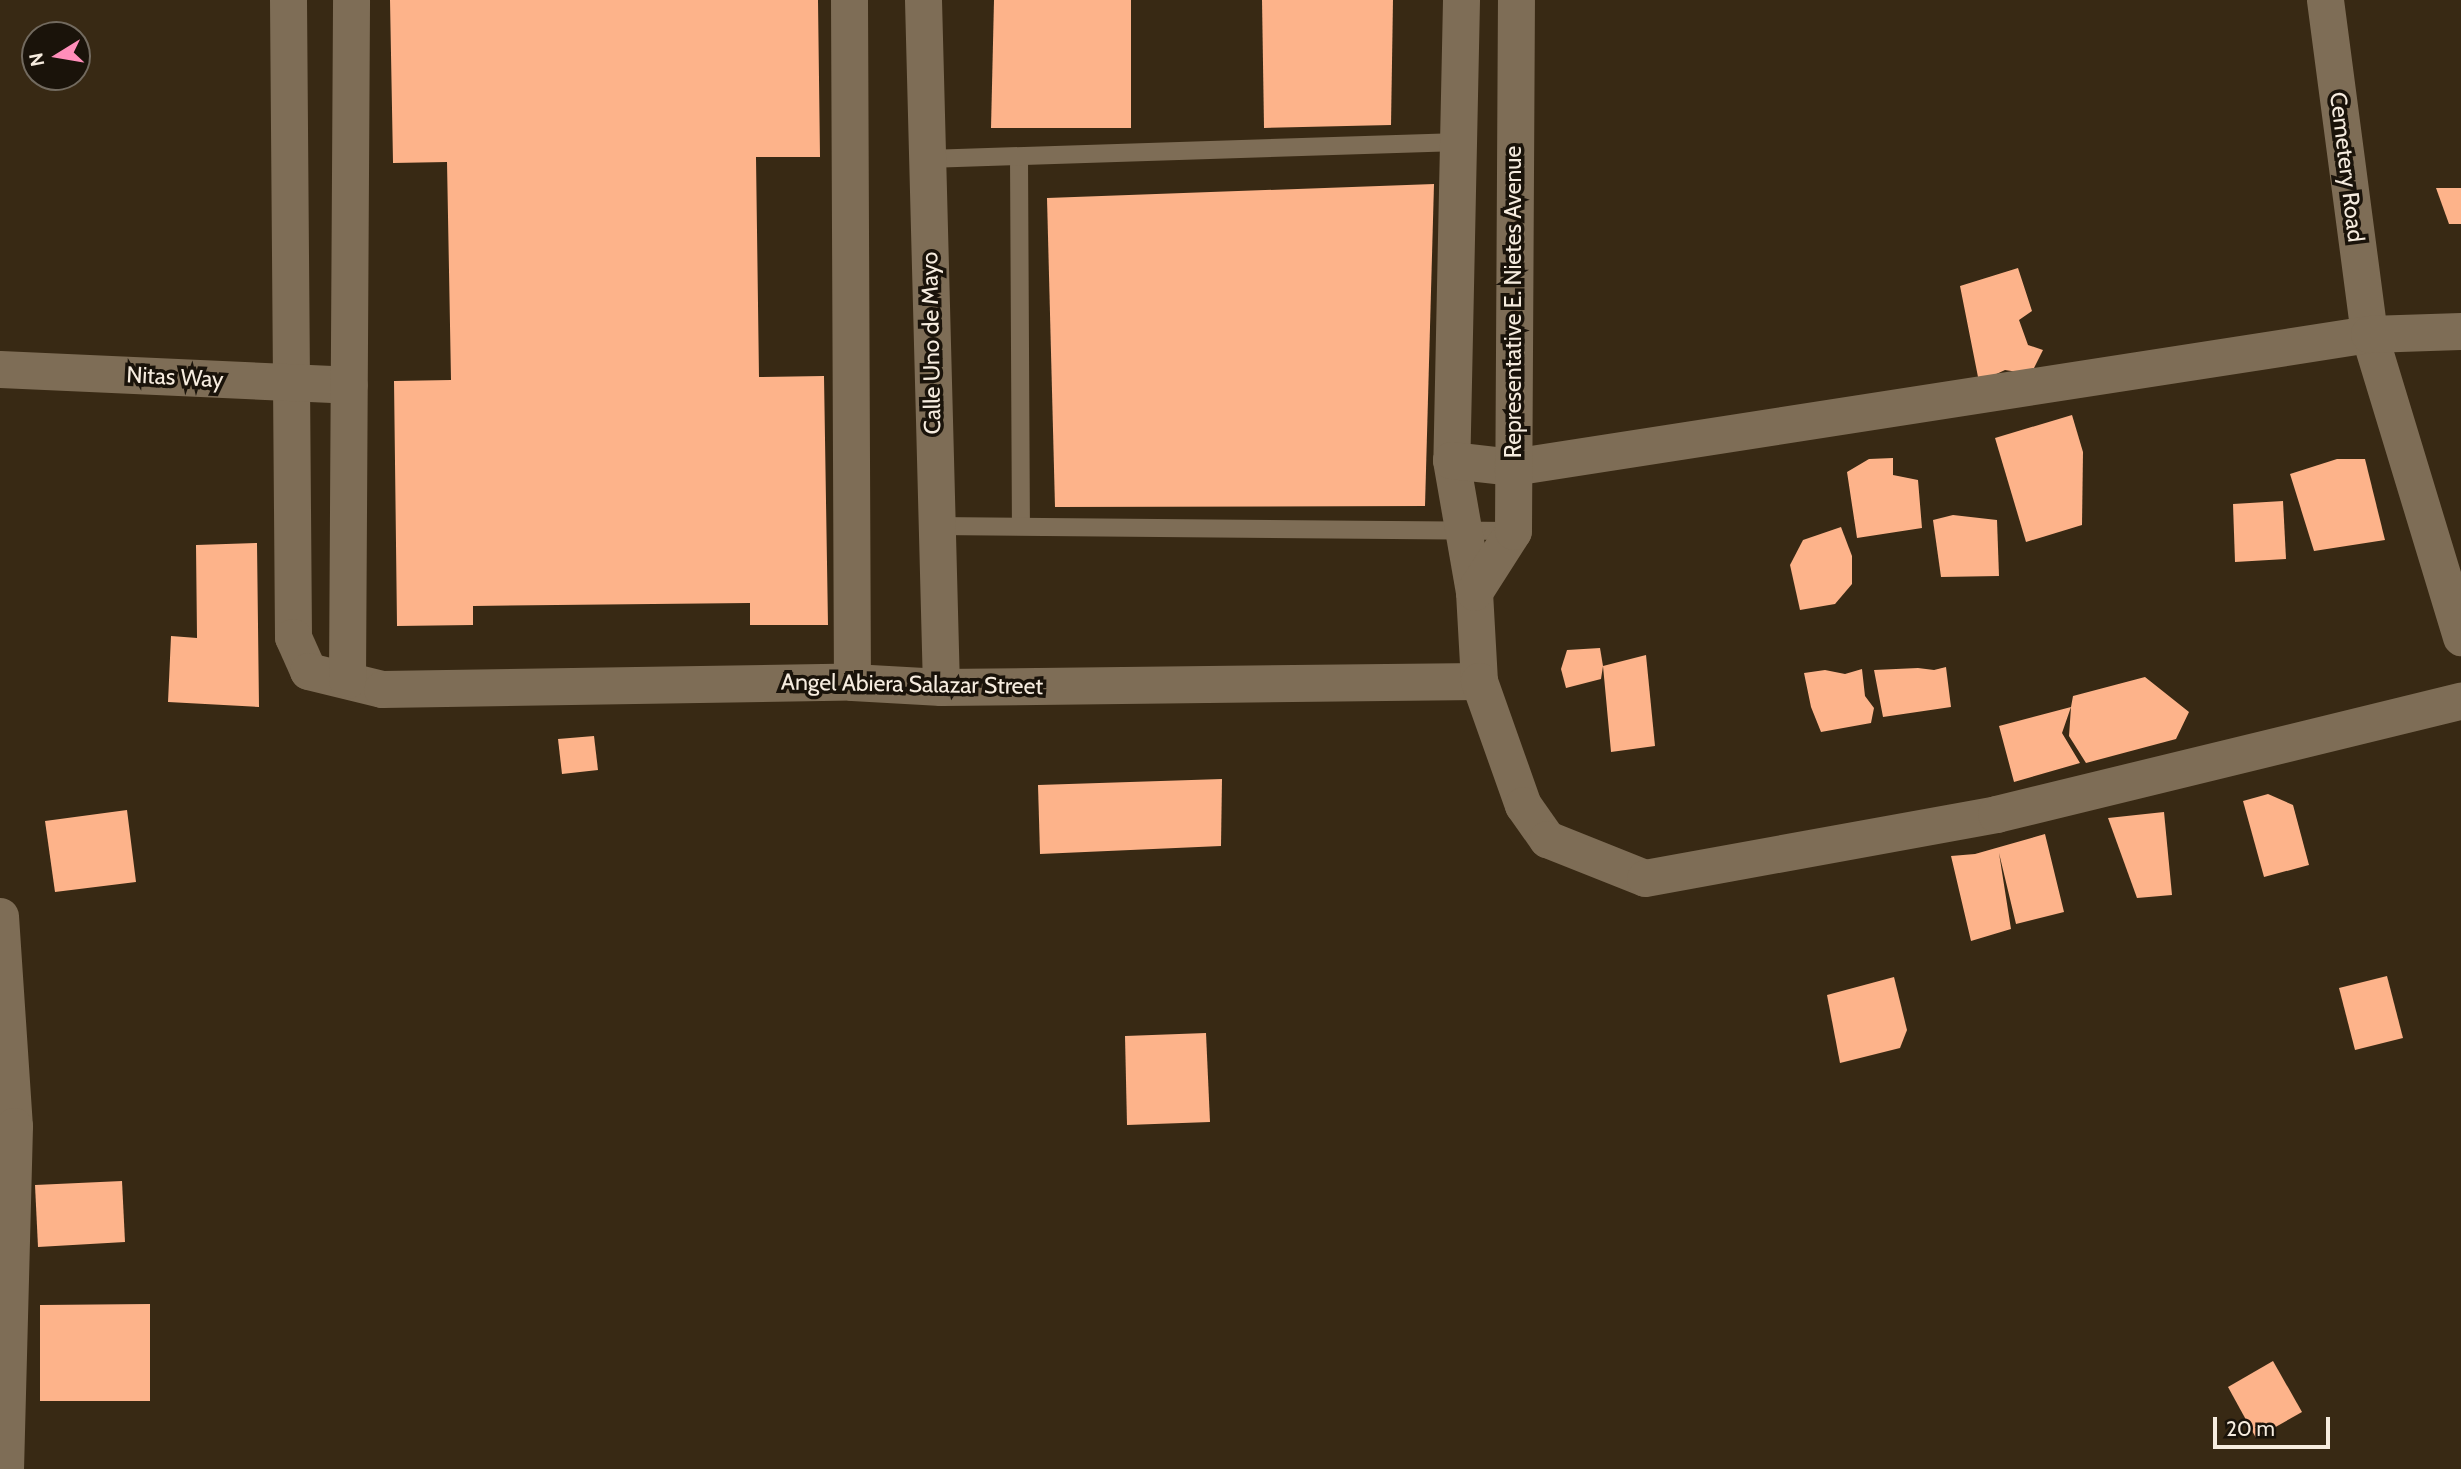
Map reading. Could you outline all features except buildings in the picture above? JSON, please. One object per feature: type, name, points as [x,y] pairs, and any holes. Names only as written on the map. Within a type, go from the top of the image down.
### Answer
[{"type":"street","points":[[288,0],[292,383]]},
{"type":"street","points":[[347,680],[351,0]]},
{"type":"street","points":[[849,0],[852,682]]},
{"type":"street","name":"Calle Uno de Mayo","points":[[923,0],[940,687]]},
{"type":"street","points":[[1461,0],[1451,460],[1474,592],[1479,681],[1523,805],[1547,839],[1645,878],[1996,814],[2461,701]]},
{"type":"street","name":"Representative E. Nietes Avenue","points":[[1513,531],[1516,0]]},
{"type":"street","name":"Cemetery Road","points":[[2325,0],[2369,334],[2461,637]]},
{"type":"street","points":[[1451,460],[1512,467],[2369,334],[2461,331]]},
{"type":"street","name":"Nitas Way","points":[[0,369],[349,385]]},
{"type":"street","name":"Angel Abiera Salazar Street","points":[[292,383],[293,637],[308,671],[382,689],[852,682],[940,687],[1479,681]]},
{"type":"street","points":[[1474,592],[1513,531]]},
{"type":"street","points":[[0,916],[14,1126],[5,1469]]},
{"type":"lane","points":[[927,159],[1460,142]]},
{"type":"lane","points":[[1019,157],[1021,526]]},
{"type":"lane","points":[[936,526],[1513,531]]}]
